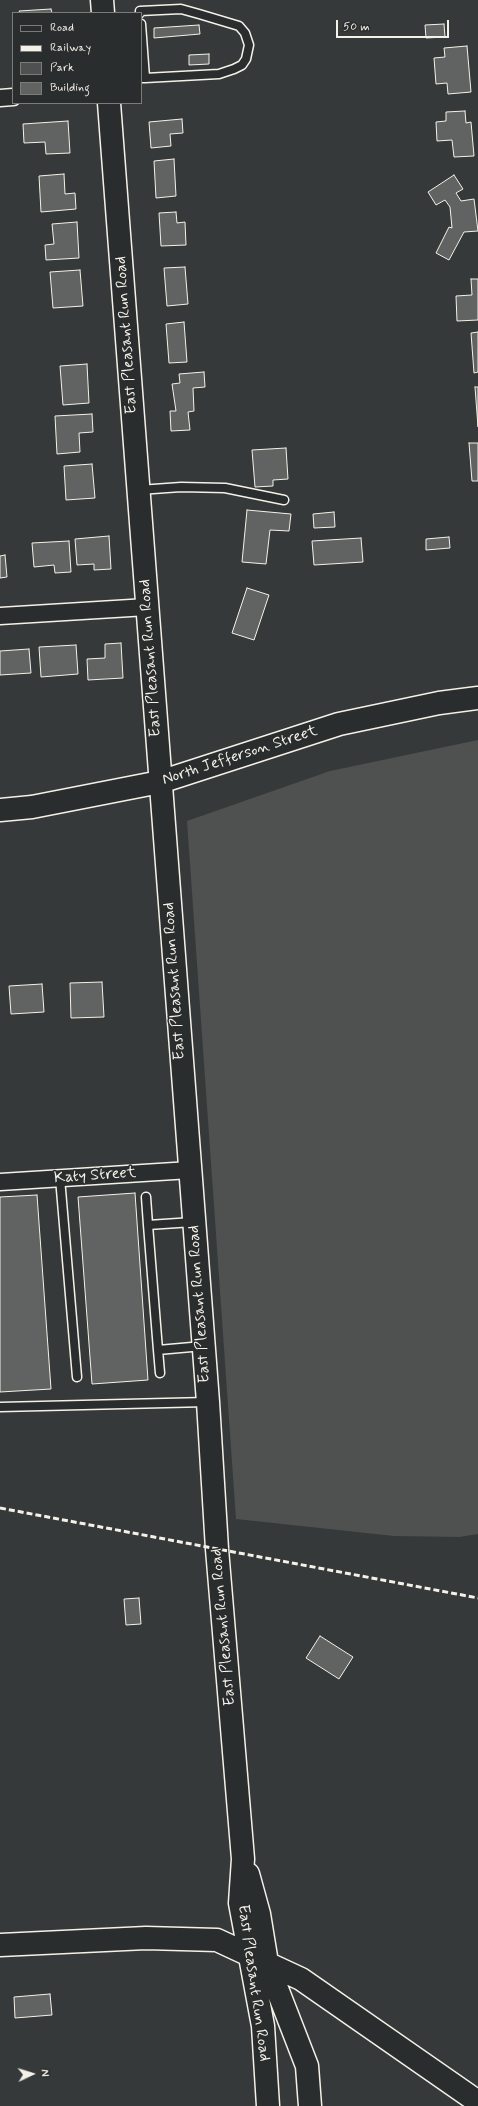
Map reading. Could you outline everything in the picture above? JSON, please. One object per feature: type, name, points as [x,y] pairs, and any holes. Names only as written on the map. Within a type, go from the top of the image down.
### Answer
[{"type":"main road","points":[[102,0],[103,12]]},
{"type":"main road","name":"East Pleasant Run Road","points":[[109,104],[204,1346],[217,1549],[243,1859],[240,1903],[259,1959],[307,2066],[310,2106]]},
{"type":"main road","name":"North Jefferson Street","points":[[0,810],[32,807],[160,782],[339,724],[439,703],[478,698]]},
{"type":"main road","points":[[0,1945],[146,1938],[217,1940],[301,1980],[478,2102]]},
{"type":"main road","name":"East Pleasant Run Road","points":[[259,1959],[268,2106]]},
{"type":"street","points":[[0,98],[12,97]]},
{"type":"street","points":[[0,616],[147,607]]},
{"type":"street","name":"Katy Street","points":[[0,1182],[190,1170]]},
{"type":"lane","points":[[140,12],[182,9],[205,15],[239,26],[245,33],[249,45],[246,59],[242,64],[234,69],[219,74],[143,78],[142,51]]},
{"type":"lane","points":[[138,490],[181,487],[225,488],[284,500]]},
{"type":"lane","points":[[60,1178],[77,1377]]},
{"type":"lane","points":[[146,1197],[160,1373]]},
{"type":"lane","points":[[148,1225],[194,1222]]},
{"type":"lane","points":[[158,1350],[204,1346]]},
{"type":"lane","points":[[0,1407],[208,1402]]},
{"type":"green space","points":[[478,740],[478,1534],[459,1537],[394,1536],[236,1519],[187,821],[330,771]]},
{"type":"building","points":[[51,9],[52,12],[20,12]]},
{"type":"building","points":[[444,24],[445,37],[426,38],[425,25]]},
{"type":"building","points":[[199,25],[200,34],[154,38],[154,28]]},
{"type":"building","points":[[467,46],[471,92],[448,94],[447,83],[436,84],[434,58],[445,57],[444,48]]},
{"type":"building","points":[[209,54],[209,64],[189,65],[189,55]]},
{"type":"building","points":[[465,111],[466,123],[471,122],[474,156],[454,157],[452,140],[437,141],[436,122],[446,121],[446,112]]},
{"type":"building","points":[[182,119],[183,133],[170,134],[171,146],[151,148],[149,122]]},
{"type":"building","points":[[68,121],[70,153],[46,154],[45,142],[24,143],[23,124]]},
{"type":"building","points":[[174,159],[176,196],[156,198],[154,161]]},
{"type":"building","points":[[64,174],[65,194],[75,193],[76,209],[41,212],[39,176]]},
{"type":"building","points":[[454,175],[463,189],[456,193],[461,201],[474,199],[478,231],[464,232],[449,260],[436,253],[449,227],[452,228],[450,207],[445,200],[436,205],[428,192]]},
{"type":"building","points":[[176,212],[177,223],[185,222],[186,245],[161,246],[159,213]]},
{"type":"building","points":[[77,222],[79,258],[46,260],[45,245],[54,244],[52,224]]},
{"type":"building","points":[[185,267],[188,304],[167,306],[164,268]]},
{"type":"building","points":[[80,270],[83,306],[53,308],[50,272]]},
{"type":"building","points":[[471,279],[478,279],[478,320],[457,321],[456,296],[472,295]]},
{"type":"building","points":[[184,322],[187,362],[169,363],[166,324]]},
{"type":"building","points":[[478,332],[478,372],[474,373],[471,333]]},
{"type":"building","points":[[87,364],[89,403],[63,405],[60,366]]},
{"type":"building","points":[[204,372],[205,387],[193,388],[194,411],[188,412],[190,430],[171,431],[170,411],[176,411],[172,384],[180,383],[179,374]]},
{"type":"building","points":[[475,387],[478,387],[478,427]]},
{"type":"building","points":[[92,414],[93,432],[79,433],[80,452],[57,454],[55,416]]},
{"type":"building","points":[[469,443],[478,443],[478,481],[472,481]]},
{"type":"building","points":[[286,448],[288,479],[273,480],[273,486],[255,487],[252,450]]},
{"type":"building","points":[[92,464],[95,498],[66,500],[64,466]]},
{"type":"building","points":[[247,510],[291,514],[289,531],[270,530],[266,564],[242,562]]},
{"type":"building","points":[[334,512],[335,527],[314,528],[313,514]]},
{"type":"building","points":[[109,536],[111,569],[94,570],[94,564],[77,565],[75,539]]},
{"type":"building","points":[[449,537],[450,548],[426,550],[426,539]]},
{"type":"building","points":[[361,538],[363,562],[314,565],[312,541]]},
{"type":"building","points":[[69,541],[71,572],[55,573],[54,565],[34,567],[32,543]]},
{"type":"building","points":[[5,555],[7,577],[0,578],[0,556]]},
{"type":"building","points":[[247,588],[269,595],[254,640],[232,633]]},
{"type":"building","points":[[121,643],[123,678],[88,680],[87,659],[105,658],[105,644]]},
{"type":"building","points":[[76,645],[78,674],[41,677],[39,647]]},
{"type":"building","points":[[29,649],[31,673],[0,675],[0,651]]},
{"type":"building","points":[[102,982],[104,1017],[71,1018],[70,983]]},
{"type":"building","points":[[42,984],[44,1012],[11,1014],[9,986]]},
{"type":"building","points":[[135,1193],[148,1380],[92,1384],[78,1197]]},
{"type":"building","points":[[37,1195],[51,1389],[0,1392],[0,1197]]},
{"type":"building","points":[[139,1598],[141,1624],[126,1625],[124,1599]]},
{"type":"building","points":[[320,1636],[353,1657],[339,1679],[306,1658]]},
{"type":"building","points":[[50,1994],[52,2015],[15,2018],[14,1997]]},
{"type":"railway","points":[[0,1508],[478,1598]]}]
